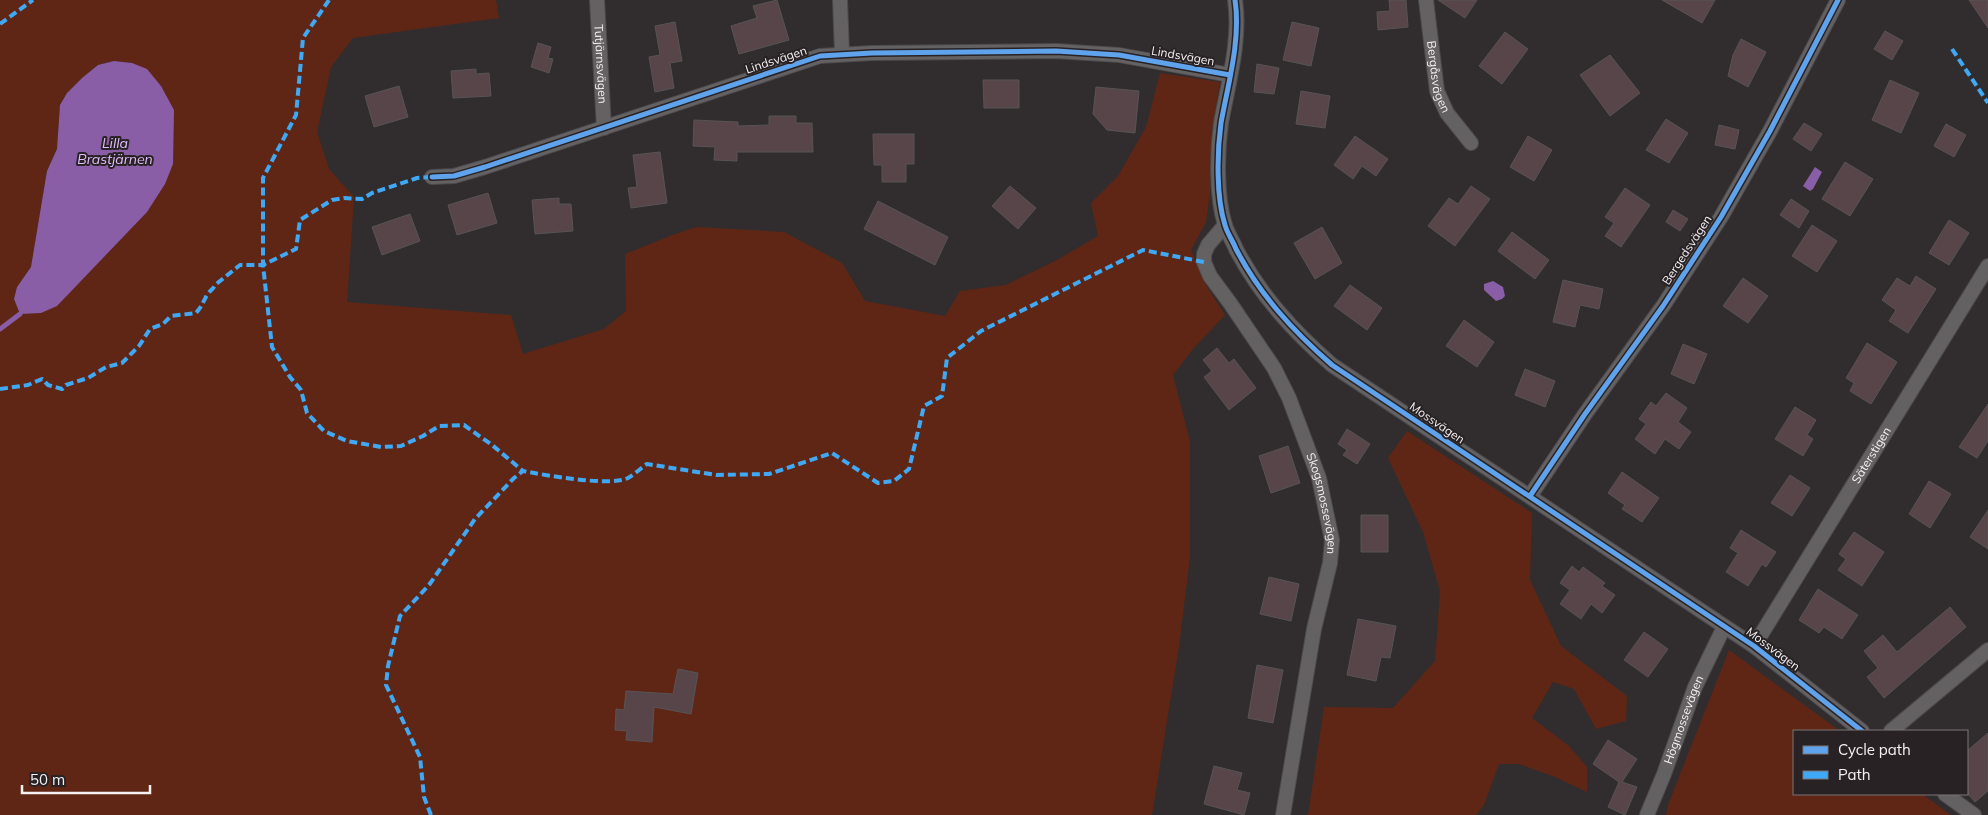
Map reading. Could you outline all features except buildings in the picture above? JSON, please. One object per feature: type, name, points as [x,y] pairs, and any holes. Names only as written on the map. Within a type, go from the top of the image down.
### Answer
[{"type":"street","name":"Tutjärnsvägen","points":[[597,0],[604,128]]},
{"type":"street","points":[[840,0],[842,54]]},
{"type":"street","name":"Mossvägen","points":[[1234,0],[1237,18],[1230,75],[1218,144],[1218,174],[1225,225],[1249,273],[1275,309],[1303,340],[1332,365],[1754,646],[1861,730]]},
{"type":"street","name":"Bergåsvägen","points":[[1426,0],[1437,91],[1447,113],[1457,128],[1471,143]]},
{"type":"street","name":"Bergedsvägen","points":[[1530,496],[1585,414],[1663,306],[1721,217],[1770,131],[1838,0]]},
{"type":"street","name":"Lindsvägen","points":[[432,177],[454,176],[485,167],[820,56],[842,54],[1056,51],[1119,55],[1230,75]]},
{"type":"street","name":"Skogsmossevägen","points":[[1225,225],[1208,245],[1204,254],[1204,262],[1210,276],[1274,368],[1289,398],[1319,478],[1332,540],[1330,563],[1314,629],[1283,815]]},
{"type":"street","name":"Säterstigen","points":[[1754,646],[1988,266]]},
{"type":"street","name":"Högmossevägen","points":[[1647,815],[1664,774],[1695,687],[1724,626]]},
{"type":"street","points":[[1892,730],[1988,650]]},
{"type":"street","points":[[1946,795],[1974,815]]},
{"type":"shaded area","points":[[0,0],[496,0],[499,18],[353,38],[331,67],[317,132],[329,169],[354,197],[347,302],[511,315],[523,354],[604,329],[626,311],[625,254],[697,227],[784,232],[842,263],[865,301],[945,316],[960,291],[1006,285],[1057,260],[1098,236],[1091,203],[1118,176],[1146,127],[1160,73],[1220,82],[1212,130],[1210,194],[1206,222],[1191,250],[1207,287],[1225,315],[1193,349],[1173,375],[1190,442],[1190,557],[1179,646],[1152,815],[0,815]],"holes":[[[114,61],[132,63],[173,139],[173,164],[147,212],[74,288],[14,299],[17,287],[31,267],[47,171],[57,149],[60,105],[67,93],[98,65]]]},
{"type":"shaded area","points":[[1407,431],[1532,513],[1530,580],[1561,646],[1627,696],[1626,721],[1596,729],[1574,689],[1553,682],[1532,718],[1569,746],[1587,767],[1587,792],[1555,777],[1519,764],[1499,764],[1484,805],[1476,815],[1308,815],[1324,707],[1393,708],[1435,661],[1440,591],[1423,532],[1388,458]]},
{"type":"shaded area","points":[[1729,650],[1839,730],[1793,730],[1793,795],[1923,795],[1951,815],[1666,815],[1668,805]]},
{"type":"water","name":"Lilla Brastjärnen","points":[[114,61],[132,63],[147,69],[161,86],[174,110],[173,164],[165,184],[147,212],[57,306],[41,313],[20,314],[14,299],[17,287],[31,267],[47,171],[57,149],[60,105],[67,93],[82,78],[98,65]]},
{"type":"water","points":[[1815,167],[1822,172],[1810,191],[1803,186]]},
{"type":"water","points":[[1493,281],[1503,287],[1505,296],[1496,301],[1484,290],[1484,284]]},
{"type":"waterway","points":[[0,329],[20,314]]},
{"type":"marked path","points":[[0,24],[33,0]]},
{"type":"marked path","points":[[329,0],[303,38],[296,115],[263,178],[263,265],[272,347],[290,377],[301,390],[307,413],[324,431],[347,441],[381,447],[401,446],[439,426],[464,425],[523,471]]},
{"type":"marked path","points":[[1952,49],[1988,103]]},
{"type":"marked path","points":[[0,389],[28,385],[42,379],[48,385],[62,389],[66,385],[88,378],[106,367],[122,363],[139,346],[150,329],[163,324],[171,316],[196,313],[215,285],[240,265],[263,265],[296,249],[300,220],[332,200],[344,198],[362,199],[372,193],[417,178],[432,177]]},
{"type":"marked path","points":[[431,815],[424,797],[420,757],[386,685],[388,666],[400,616],[429,585],[475,519],[523,471],[592,481],[628,478],[647,464],[716,475],[769,474],[832,453],[878,483],[894,481],[909,469],[924,406],[942,396],[947,358],[981,331],[1143,250],[1204,262]]},
{"type":"cycle path","points":[[1235,0],[1235,46],[1221,123],[1219,147],[1220,201],[1226,228],[1236,249],[1245,266],[1278,312],[1332,365],[1754,646],[1861,730]]},
{"type":"cycle path","points":[[1530,496],[1585,414],[1663,306],[1721,217],[1770,131],[1838,0]]},
{"type":"cycle path","points":[[432,177],[454,176],[485,167],[820,56],[872,53],[1056,51],[1119,55],[1230,75]]}]
